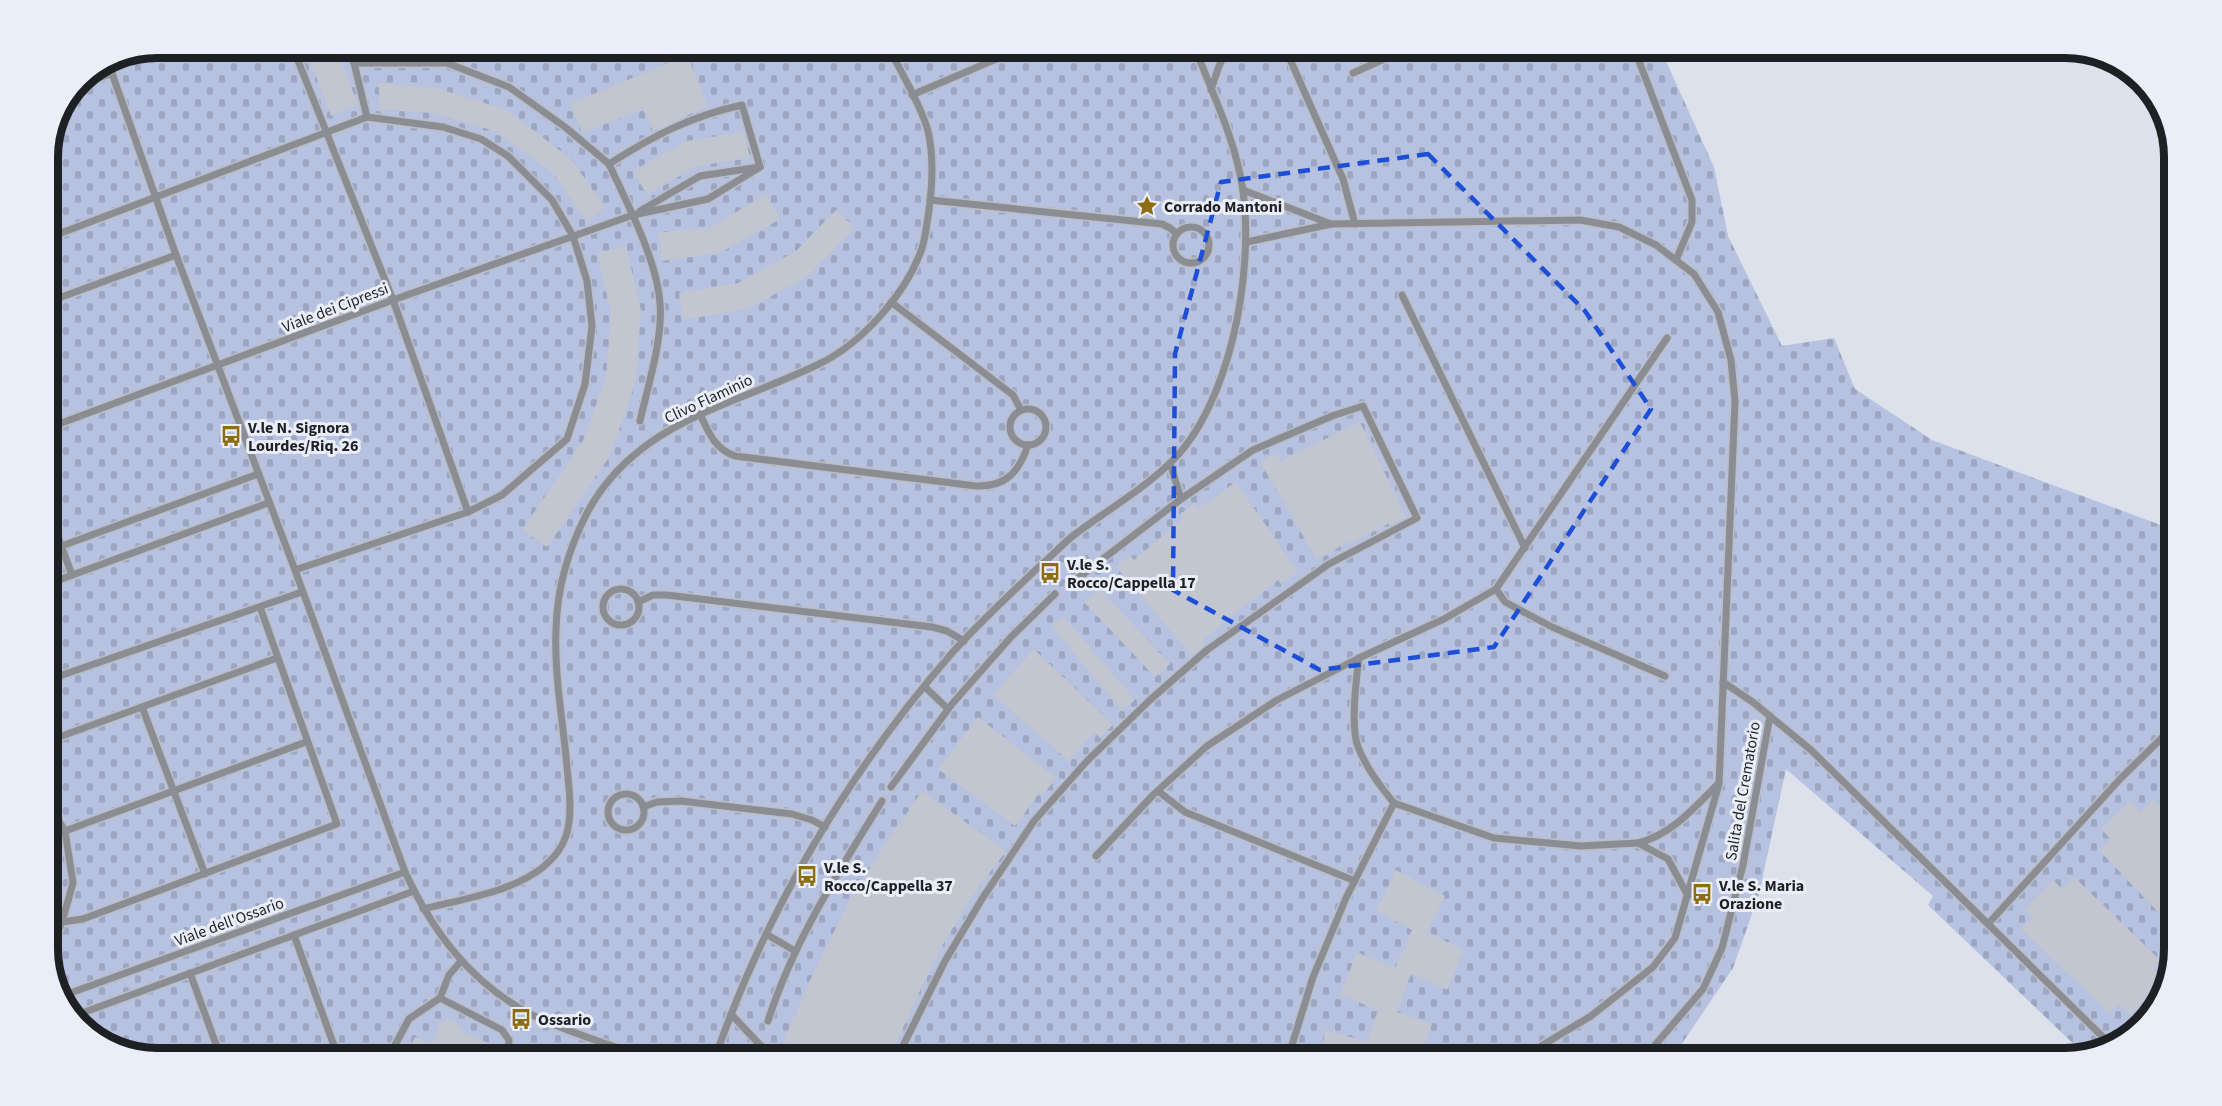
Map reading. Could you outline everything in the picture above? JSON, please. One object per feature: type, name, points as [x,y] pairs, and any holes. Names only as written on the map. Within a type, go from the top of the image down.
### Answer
[{"type":"lane","points":[[297,58],[393,300],[468,512]]},
{"type":"lane","points":[[352,58],[367,117]]},
{"type":"lane","name":"Clivo Flaminio","points":[[423,909],[495,890],[519,881],[542,868],[562,844],[568,825],[569,794],[558,683],[556,630],[558,601],[564,569],[571,549],[587,513],[610,477],[670,428],[821,363],[850,345],[874,323],[911,273],[922,250],[930,200],[931,166],[928,131],[893,58]]},
{"type":"lane","points":[[912,95],[999,58]]},
{"type":"lane","points":[[719,1048],[766,934],[842,799],[893,725],[964,641],[1009,594],[1076,533],[1170,463],[1189,442],[1206,411],[1223,371],[1239,315],[1247,242],[1243,190],[1229,133],[1199,58]]},
{"type":"lane","points":[[1211,90],[1223,58]]},
{"type":"lane","points":[[1289,58],[1343,179],[1355,224]]},
{"type":"lane","points":[[1353,73],[1387,58]]},
{"type":"lane","points":[[1638,58],[1692,200],[1692,222],[1676,260]]},
{"type":"lane","points":[[354,63],[447,63],[509,87],[565,127],[609,164],[633,215],[656,279],[660,303],[659,329],[640,421]]},
{"type":"lane","points":[[111,71],[176,255],[295,570],[405,872],[423,909],[460,961],[498,993],[532,1014],[621,1048]]},
{"type":"lane","points":[[98,79],[112,74]]},
{"type":"lane","points":[[609,164],[644,142],[680,124],[711,112],[742,105],[760,167]]},
{"type":"lane","points":[[59,234],[367,117],[443,127],[481,139],[508,156],[552,200],[573,236],[587,281],[592,326],[585,384],[567,439],[502,495],[468,512],[295,570]]},
{"type":"lane","points":[[633,215],[700,176],[760,167]]},
{"type":"lane","points":[[633,215],[708,199],[760,167]]},
{"type":"lane","points":[[1243,190],[1331,224]]},
{"type":"lane","points":[[930,200],[1162,224],[1177,234]]},
{"type":"lane","name":"Viale dei Cipressi","points":[[59,424],[393,300],[633,215]]},
{"type":"lane","points":[[1247,242],[1331,224],[1580,220],[1619,227],[1656,245],[1694,274],[1718,312],[1731,360],[1735,401],[1719,783],[1688,897],[1674,938],[1653,967],[1591,1016],[1539,1048]]},
{"type":"lane","points":[[1187,228],[1199,229],[1207,237],[1206,255],[1197,262],[1180,260],[1176,256],[1173,245],[1177,234],[1187,228]]},
{"type":"lane","points":[[59,298],[176,255]]},
{"type":"lane","points":[[1402,295],[1525,548]]},
{"type":"lane","points":[[891,302],[1012,395],[1021,410]]},
{"type":"lane","points":[[1096,856],[1158,791],[1207,746],[1277,700],[1444,618],[1496,589],[1667,338]]},
{"type":"lane","points":[[902,1048],[945,961],[982,899],[1034,821],[1087,761],[1150,700],[1207,650],[1329,564],[1417,518],[1363,406],[1332,416],[1253,450],[1181,499],[1069,585]]},
{"type":"lane","points":[[1021,410],[1037,412],[1042,416],[1046,426],[1042,437],[1034,444],[1028,445],[1017,441],[1010,430],[1012,418],[1021,410]]},
{"type":"lane","points":[[700,414],[715,443],[735,456],[976,486],[992,487],[1008,478],[1019,467],[1028,445]]},
{"type":"lane","points":[[1170,463],[1181,499]]},
{"type":"lane","points":[[61,546],[258,474]]},
{"type":"lane","points":[[59,580],[268,503]]},
{"type":"lane","points":[[59,540],[72,575]]},
{"type":"lane","points":[[1496,589],[1505,602],[1552,627],[1665,676]]},
{"type":"lane","points":[[615,590],[626,590],[636,596],[638,602],[638,614],[624,624],[612,622],[604,613],[603,602],[610,592],[615,590]]},
{"type":"lane","points":[[59,676],[302,592]]},
{"type":"lane","points":[[891,787],[948,709],[1011,637],[1055,594]]},
{"type":"lane","points":[[638,602],[660,595],[713,600],[932,627],[947,631],[964,641]]},
{"type":"lane","points":[[62,922],[83,919],[337,824],[260,607]]},
{"type":"lane","points":[[59,737],[277,658]]},
{"type":"lane","points":[[1359,658],[1354,696],[1357,745],[1373,776],[1394,803],[1494,838],[1581,846],[1638,843],[1653,839],[1683,818],[1719,783]]},
{"type":"lane","points":[[1723,682],[1770,716],[1811,750],[2105,1039]]},
{"type":"lane","points":[[925,687],[948,709]]},
{"type":"lane","points":[[142,707],[205,874]]},
{"type":"lane","name":"Salita del Crematorio","points":[[1653,1048],[1703,989],[1722,948],[1743,865],[1770,716]]},
{"type":"lane","points":[[1988,924],[2121,778],[2164,736]]},
{"type":"lane","points":[[65,831],[306,742]]},
{"type":"lane","points":[[1158,791],[1185,812],[1355,881]]},
{"type":"lane","points":[[631,794],[640,801],[643,807],[639,824],[629,829],[617,827],[609,818],[608,807],[615,797],[620,795],[631,794]]},
{"type":"lane","points":[[643,807],[666,801],[692,802],[792,814],[825,827]]},
{"type":"lane","points":[[768,1021],[779,986],[795,951],[882,801]]},
{"type":"lane","points":[[1291,1048],[1313,977],[1355,881],[1394,803]]},
{"type":"lane","points":[[59,821],[65,831],[73,883],[59,929]]},
{"type":"lane","points":[[1638,843],[1668,860],[1688,897]]},
{"type":"lane","name":"Viale dell'Ossario","points":[[70,993],[405,872]]},
{"type":"lane","points":[[82,1013],[414,891]]},
{"type":"lane","points":[[766,934],[795,951]]},
{"type":"lane","points":[[294,935],[336,1048]]},
{"type":"lane","points":[[393,1048],[409,1019],[440,999],[449,975],[460,961]]},
{"type":"lane","points":[[190,974],[216,1048]]},
{"type":"lane","points":[[440,999],[502,1030],[509,1040],[509,1048]]},
{"type":"lane","points":[[731,1014],[764,1048]]},
{"type":"highlighted area","points":[[1428,154],[1585,311],[1651,409],[1494,647],[1320,670],[1173,590],[1175,354],[1221,182]]},
{"type":"green space","points":[[157,58],[1665,58],[1714,167],[1728,236],[1782,346],[1834,338],[1855,389],[1932,440],[2163,526],[2164,949],[2158,980],[2147,1004],[2139,1014],[2114,1034],[2077,1047],[1928,905],[1933,896],[1786,769],[1759,894],[1733,968],[1679,1048],[157,1048],[132,1044],[102,1031],[75,1004],[60,968],[59,955],[59,151],[62,132],[69,114],[79,97],[92,83],[108,72],[126,64]]},
{"type":"building","points":[[309,58],[340,58],[358,105],[331,116]]},
{"type":"building","points":[[680,58],[688,58],[708,106],[653,131],[643,109],[582,133],[570,104]]},
{"type":"building","points":[[379,83],[436,88],[507,110],[571,159],[605,207],[587,222],[553,173],[495,131],[431,113],[379,109]]},
{"type":"building","points":[[744,132],[750,158],[697,166],[647,195],[633,171],[686,141]]},
{"type":"building","points":[[766,194],[780,219],[720,253],[662,261],[658,233],[711,227]]},
{"type":"building","points":[[836,210],[855,228],[807,277],[747,309],[683,320],[679,293],[738,283],[796,251]]},
{"type":"building","points":[[626,246],[641,310],[636,381],[610,456],[547,547],[522,530],[583,441],[606,377],[611,313],[597,253]]},
{"type":"building","points":[[1360,422],[1406,517],[1350,543],[1350,541],[1317,560],[1260,462],[1276,453],[1281,461]]},
{"type":"building","points":[[1236,482],[1298,572],[1281,584],[1278,580],[1235,613],[1202,641],[1205,644],[1192,656],[1116,567],[1130,555],[1134,560],[1183,518],[1180,514],[1195,503],[1199,508]]},
{"type":"building","points":[[1099,588],[1170,664],[1155,677],[1084,602]]},
{"type":"building","points":[[1063,616],[1135,700],[1122,711],[1051,626]]},
{"type":"building","points":[[1034,649],[1113,725],[1100,738],[1094,732],[1069,761],[993,695]]},
{"type":"building","points":[[978,717],[1056,778],[1043,795],[1039,793],[1015,826],[938,769]]},
{"type":"building","points":[[922,791],[1006,851],[970,899],[941,948],[894,1048],[798,1048],[783,1042],[808,984],[850,899]]},
{"type":"building","points":[[2153,799],[2164,810],[2164,918],[2099,850],[2111,839],[2101,829],[2130,801],[2140,812]]},
{"type":"building","points":[[1396,870],[1445,896],[1427,932],[1464,950],[1447,990],[1411,974],[1397,1012],[1432,1024],[1424,1048],[1322,1048],[1326,1030],[1367,1042],[1378,1010],[1340,995],[1357,952],[1395,968],[1412,930],[1376,911]]},
{"type":"building","points":[[2074,877],[2160,960],[2153,968],[2160,974],[2153,991],[2130,1015],[2118,1004],[2109,1013],[2021,929],[2032,917],[2024,910],[2053,880],[2062,889]]},
{"type":"building","points":[[451,1019],[456,1022],[462,1032],[501,1048],[410,1048],[415,1037],[432,1044],[440,1022]]},
{"type":"place","name":"Corrado Mantoni","points":[[1147,206]]},
{"type":"place","name":"V.le N. Signora Lourdes/Riq. 26","points":[[231,436]]},
{"type":"place","name":"V.le S. Rocco/Cappella 17","points":[[1050,573]]},
{"type":"place","name":"V.le S. Rocco/Cappella 37","points":[[807,876]]},
{"type":"place","name":"V.le S. Maria Orazione","points":[[1702,894]]},
{"type":"place","name":"Ossario","points":[[521,1019]]}]
